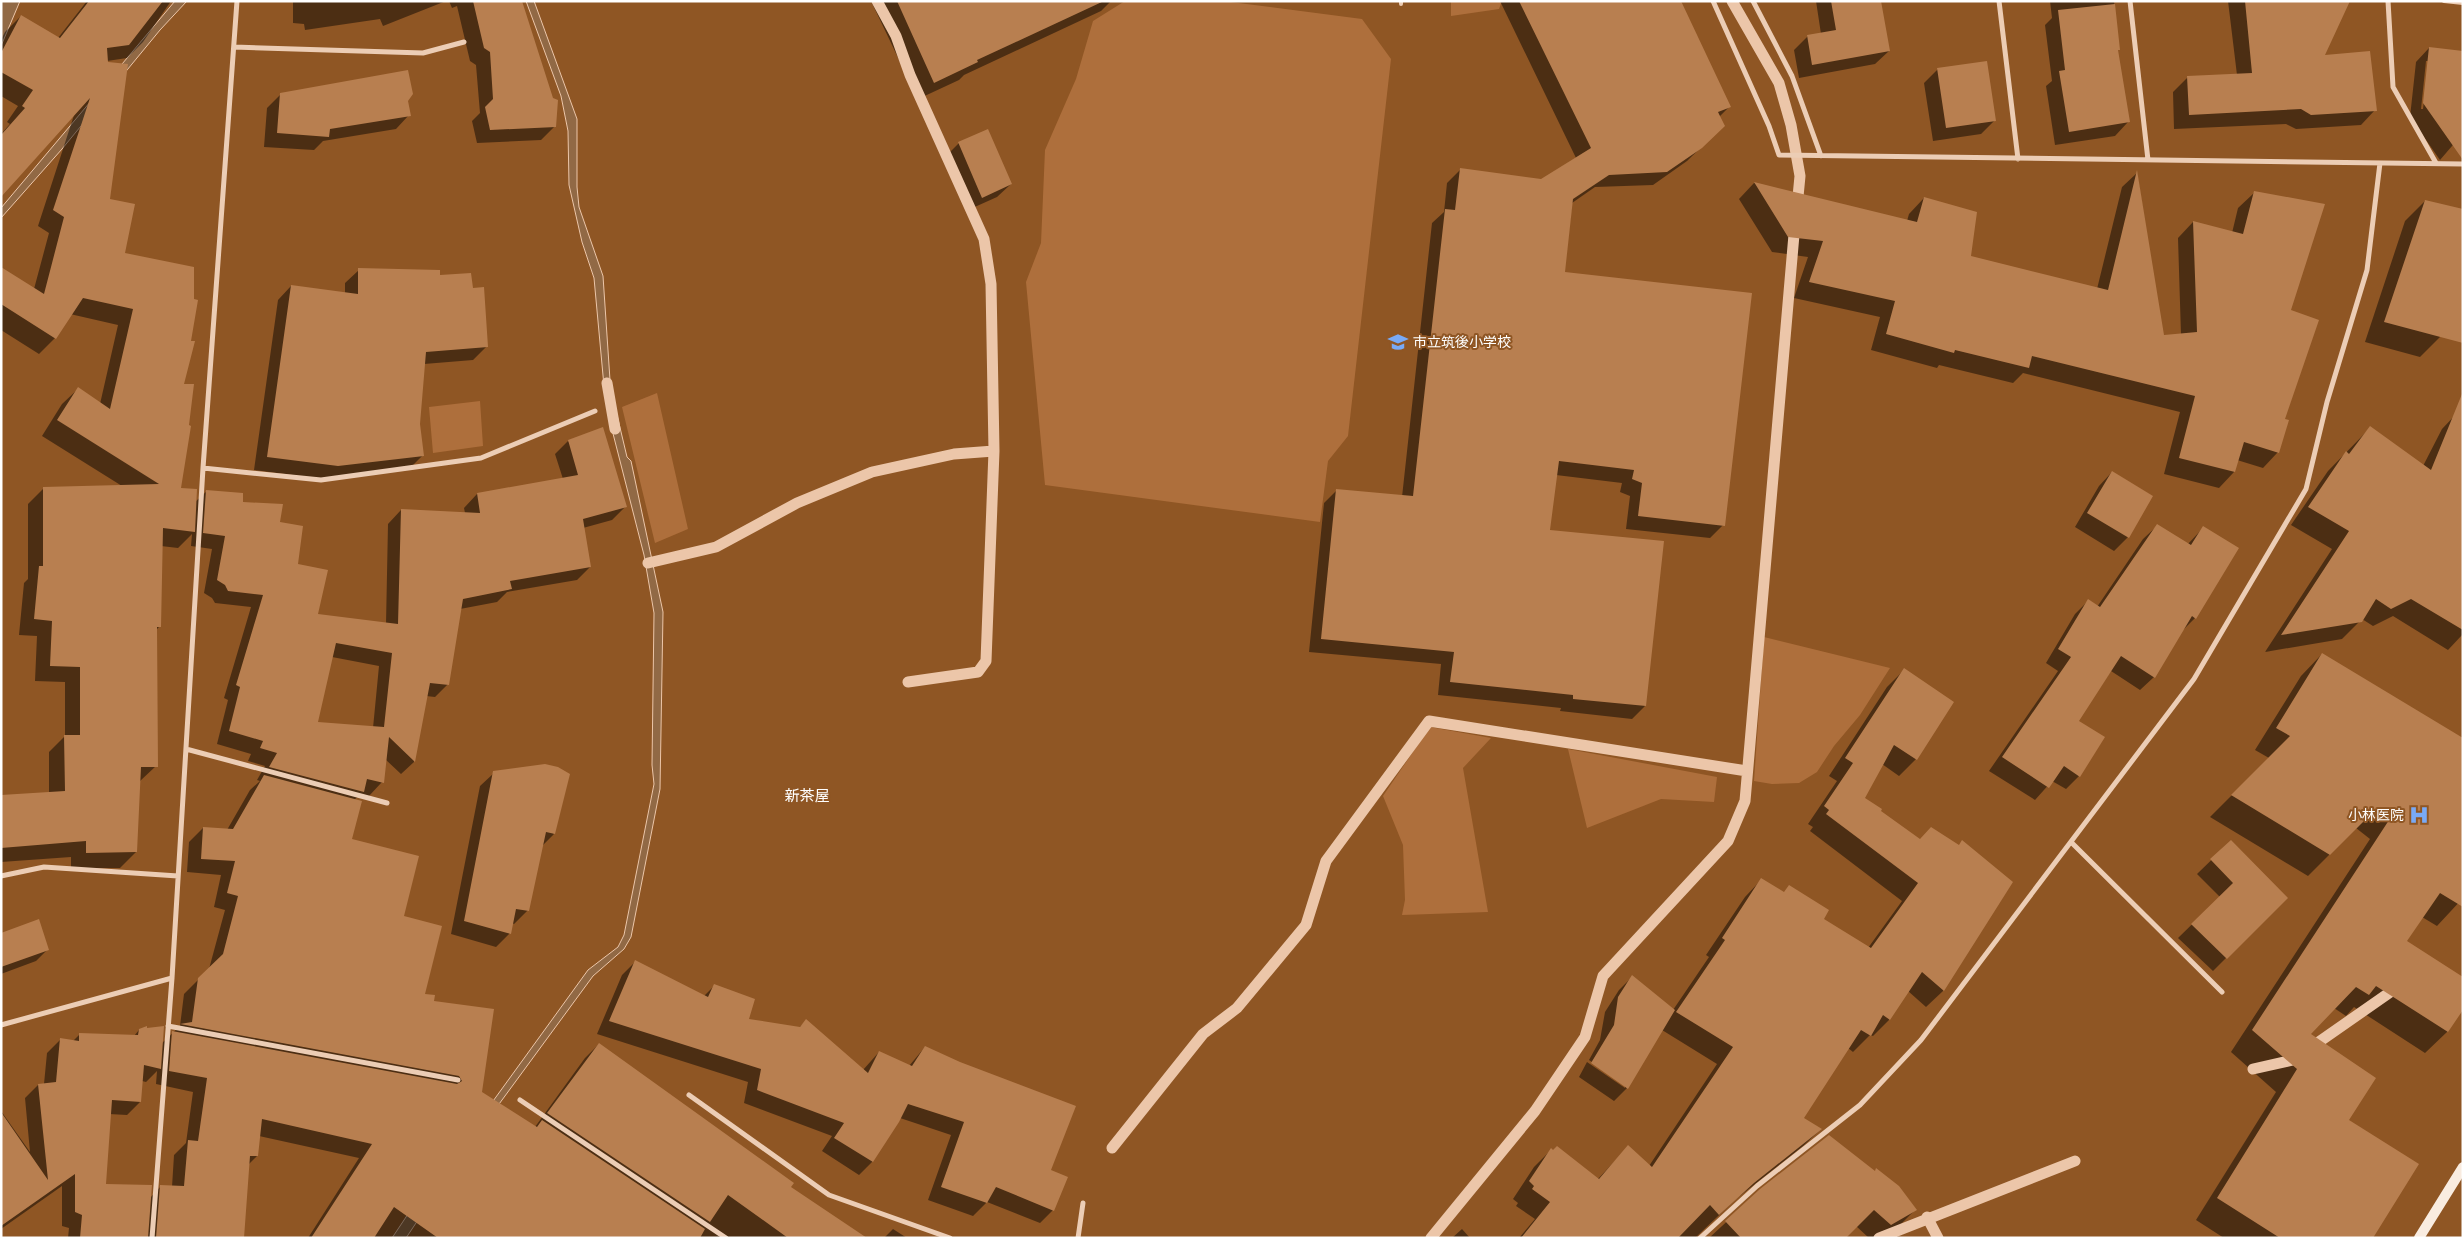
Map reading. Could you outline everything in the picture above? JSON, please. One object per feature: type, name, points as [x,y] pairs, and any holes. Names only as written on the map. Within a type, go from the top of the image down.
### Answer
[{"type":"main road","points":[[2419,1238],[2463,1167]]},
{"type":"street","points":[[152,1238],[172,978],[203,468],[237,1]]},
{"type":"street","points":[[1713,1],[1769,126],[1779,155],[2463,164]]},
{"type":"street","points":[[1753,1],[1792,76],[1821,156]]},
{"type":"street","points":[[1999,1],[2018,158]]},
{"type":"street","points":[[2130,1],[2148,160]]},
{"type":"street","points":[[2388,1],[2393,87],[2436,164]]},
{"type":"street","points":[[234,47],[422,53],[464,42]]},
{"type":"street","points":[[1700,1238],[1757,1186],[1860,1105],[1921,1040],[2072,843],[2194,679],[2306,489],[2327,402],[2368,270],[2380,163]]},
{"type":"street","points":[[203,468],[321,480],[482,458],[595,412]]},
{"type":"street","points":[[186,749],[388,803]]},
{"type":"street","points":[[2072,843],[2222,992]]},
{"type":"street","points":[[1,876],[44,867],[178,876]]},
{"type":"street","points":[[1,1025],[172,978]]},
{"type":"street","points":[[168,1026],[458,1080]]},
{"type":"street","points":[[689,1095],[829,1195],[950,1238]]},
{"type":"street","points":[[520,1100],[726,1238]]},
{"type":"street","points":[[1078,1238],[1083,1203]]},
{"type":"lane","points":[[2444,1],[2463,3]]},
{"type":"shaded area","points":[[1,1],[20,1],[1,46]]},
{"type":"shaded area","points":[[175,1],[187,1],[160,30],[62,149],[1,218],[1,208]]},
{"type":"shaded area","points":[[526,1],[534,1],[577,119],[577,187],[579,207],[603,276],[611,395],[605,397],[594,278],[582,242],[569,185],[568,131],[561,96]]},
{"type":"shaded area","points":[[1125,1],[1223,1],[1362,19],[1391,59],[1348,436],[1328,461],[1320,522],[1045,485],[1026,282],[1041,243],[1045,150],[1076,79],[1093,21]]},
{"type":"shaded area","points":[[1451,1],[1502,1],[1499,9],[1451,16]]},
{"type":"shaded area","points":[[657,393],[688,529],[655,543],[622,407]]},
{"type":"shaded area","points":[[480,401],[483,446],[433,453],[429,407]]},
{"type":"shaded area","points":[[613,413],[617,415],[627,457],[631,461],[663,612],[660,789],[631,937],[624,949],[593,976],[458,1160],[406,1238],[392,1238],[424,1190],[446,1166],[588,970],[618,947],[624,935],[654,784],[652,765],[654,613],[644,555],[608,414]]},
{"type":"shaded area","points":[[1764,637],[1890,668],[1860,715],[1834,746],[1817,772],[1799,783],[1772,784],[1754,781]]},
{"type":"shaded area","points":[[1430,727],[1491,738],[1463,768],[1488,912],[1402,915],[1405,900],[1403,845],[1383,796]]},
{"type":"shaded area","points":[[1568,749],[1717,777],[1714,802],[1661,799],[1587,828]]},
{"type":"building","points":[[89,1],[163,1],[129,45],[107,48],[108,62],[128,64],[110,199],[135,204],[125,253],[194,267],[194,299],[198,300],[191,341],[195,341],[184,384],[194,384],[189,425],[191,426],[181,488],[197,489],[195,532],[163,528],[161,627],[157,627],[158,767],[141,767],[137,852],[86,853],[86,841],[1,848],[1,795],[65,791],[64,735],[80,735],[80,667],[50,666],[52,621],[34,619],[39,566],[43,566],[43,487],[159,484],[57,420],[78,387],[110,409],[133,309],[83,298],[56,339],[1,304],[1,267],[44,294],[64,217],[53,210],[90,98],[1,197],[1,135],[25,108],[22,106],[33,90],[1,72],[1,53],[21,15],[60,38]]},
{"type":"building","points":[[473,1],[522,1],[553,98],[558,100],[556,127],[490,130],[485,107],[493,99],[490,52],[484,48]]},
{"type":"building","points":[[897,1],[1104,1],[977,60],[978,62],[934,83]]},
{"type":"building","points":[[1519,1],[1681,1],[1731,107],[1718,112],[1725,126],[1702,148],[1667,172],[1609,175],[1573,199],[1565,272],[1752,293],[1725,526],[1638,516],[1642,483],[1632,479],[1634,470],[1559,461],[1550,530],[1664,541],[1646,706],[1573,699],[1573,695],[1450,682],[1454,652],[1321,639],[1336,489],[1413,496],[1445,209],[1455,210],[1460,168],[1541,179],[1591,148]]},
{"type":"building","points":[[1831,1],[1881,1],[1890,51],[1812,65],[1807,35],[1836,30]]},
{"type":"building","points":[[2245,1],[2350,1],[2325,55],[2370,51],[2377,111],[2311,115],[2301,109],[2189,115],[2187,76],[2252,73]]},
{"type":"building","points":[[2115,4],[2120,50],[2118,50],[2130,122],[2069,132],[2059,71],[2065,70],[2058,10]]},
{"type":"building","points":[[2429,47],[2463,51],[2463,160],[2423,103]]},
{"type":"building","points":[[1987,61],[1996,121],[1946,128],[1937,68]]},
{"type":"building","points":[[408,70],[413,94],[408,101],[411,116],[330,129],[329,137],[277,133],[280,93]]},
{"type":"building","points":[[988,129],[1012,184],[982,198],[958,142]]},
{"type":"building","points":[[2137,170],[2164,335],[2197,332],[2193,221],[2243,234],[2254,191],[2325,204],[2291,310],[2319,320],[2285,419],[2289,420],[2279,453],[2244,442],[2235,472],[2179,458],[2195,396],[2032,356],[2029,368],[1955,350],[1954,353],[1886,334],[1895,301],[1809,282],[1823,241],[1788,237],[1754,182],[1917,222],[1924,197],[1977,212],[1971,256],[2108,290]]},
{"type":"building","points":[[2425,200],[2463,209],[2463,343],[2384,322]]},
{"type":"building","points":[[358,268],[440,270],[440,275],[471,273],[473,288],[484,287],[488,347],[426,352],[420,424],[424,456],[338,466],[267,457],[291,285],[358,294]]},
{"type":"building","points":[[2462,394],[2463,630],[2411,599],[2391,609],[2376,599],[2362,622],[2281,635],[2349,531],[2308,507],[2346,451],[2349,454],[2370,426],[2431,470]]},
{"type":"building","points":[[603,427],[627,507],[583,519],[591,567],[510,581],[512,589],[463,599],[449,685],[430,683],[415,762],[389,737],[384,783],[367,779],[364,792],[269,767],[277,753],[260,748],[263,741],[229,731],[240,687],[236,685],[263,595],[228,591],[225,585],[217,580],[225,536],[203,533],[206,490],[243,493],[243,502],[283,504],[280,522],[303,526],[298,564],[328,570],[318,614],[398,624],[401,509],[480,513],[477,493],[578,475],[568,440]],"holes":[[[336,643],[392,653],[384,727],[318,722]]]},
{"type":"building","points":[[2112,471],[2153,496],[2129,538],[2087,513]]},
{"type":"building","points":[[2157,524],[2191,545],[2203,526],[2239,548],[2196,619],[2192,616],[2155,678],[2121,656],[2079,721],[2105,737],[2080,777],[2064,766],[2049,788],[2002,757],[2071,657],[2058,649],[2088,599],[2100,607]]},
{"type":"building","points":[[2322,653],[2463,738],[2463,907],[2440,893],[2407,941],[2463,977],[2463,1010],[2448,1032],[2376,986],[2369,995],[2356,987],[2311,1034],[2376,1078],[2349,1120],[2419,1164],[2373,1238],[2280,1238],[2217,1198],[2297,1069],[2252,1030],[2391,817],[2378,807],[2330,855],[2231,795],[2290,736],[2276,728]]},
{"type":"building","points":[[1904,668],[1954,702],[1917,760],[1894,745],[1865,798],[1920,839],[1931,827],[1959,845],[1962,840],[2013,882],[1944,991],[1922,972],[1890,1020],[1883,1015],[1871,1036],[1861,1030],[1804,1118],[1822,1129],[1754,1183],[1719,1215],[1710,1205],[1678,1238],[1521,1238],[1550,1202],[1532,1189],[1534,1186],[1529,1181],[1551,1148],[1553,1150],[1557,1146],[1599,1179],[1628,1145],[1652,1167],[1733,1047],[1676,1012],[1725,940],[1722,938],[1761,878],[1784,892],[1789,885],[1829,910],[1824,919],[1871,948],[1918,883],[1826,814],[1829,810],[1824,806],[1853,763],[1845,758]]},
{"type":"building","points":[[545,764],[558,767],[570,774],[555,834],[546,832],[529,911],[516,909],[511,934],[464,921],[493,771]]},
{"type":"building","points":[[264,775],[362,801],[352,839],[419,856],[404,916],[442,926],[425,994],[435,995],[434,1001],[494,1009],[482,1092],[537,1127],[542,1120],[705,1229],[700,1238],[438,1238],[394,1207],[374,1238],[311,1238],[372,1144],[262,1119],[258,1156],[250,1156],[244,1238],[156,1238],[160,1185],[184,1186],[188,1140],[198,1141],[207,1078],[169,1071],[172,1031],[457,1084],[462,1081],[459,1076],[180,1024],[192,1022],[198,978],[223,954],[238,896],[227,893],[235,861],[201,859],[203,827],[233,829]]},
{"type":"building","points":[[2231,840],[2288,898],[2227,959],[2191,924],[2233,883],[2210,859]]},
{"type":"building","points":[[39,919],[49,950],[1,967],[1,933]]},
{"type":"building","points":[[635,960],[708,997],[714,984],[755,999],[749,1019],[800,1027],[806,1019],[868,1073],[879,1051],[912,1066],[925,1046],[960,1062],[1076,1106],[1051,1170],[1068,1177],[1054,1211],[996,1187],[987,1203],[941,1187],[964,1122],[908,1104],[899,1122],[873,1162],[834,1138],[844,1123],[757,1090],[761,1069],[609,1021]]},
{"type":"building","points":[[1632,975],[1675,1010],[1628,1089],[1591,1063],[1614,1025],[1618,997]]},
{"type":"building","points":[[147,1026],[147,1028],[164,1026],[161,1069],[144,1065],[141,1102],[112,1100],[106,1184],[152,1185],[148,1238],[80,1238],[82,1215],[75,1212],[75,1174],[1,1226],[1,1112],[48,1180],[38,1084],[56,1082],[60,1038],[79,1041],[79,1033],[138,1035],[139,1029]]},
{"type":"building","points":[[599,1043],[794,1183],[791,1187],[867,1238],[788,1238],[728,1195],[710,1222],[547,1113]]},
{"type":"building","points":[[1829,1135],[1875,1171],[1876,1168],[1899,1186],[1917,1210],[1891,1225],[1874,1210],[1846,1238],[1741,1238],[1725,1221],[1760,1189]]},
{"type":"waterway","points":[[877,1],[896,36],[910,75],[984,239],[991,284],[994,451],[986,661],[978,672],[908,682]]},
{"type":"waterway","points":[[1732,1],[1779,83],[1791,125],[1800,176],[1797,207]]},
{"type":"waterway","points":[[1431,1238],[1535,1111],[1585,1037],[1603,976],[1728,841],[1745,801],[1795,223]]},
{"type":"waterway","points":[[607,383],[615,429]]},
{"type":"waterway","points":[[648,563],[716,547],[797,503],[872,472],[954,454],[994,451]]},
{"type":"waterway","points":[[1112,1148],[1203,1034],[1237,1008],[1306,925],[1326,861],[1429,721],[1747,771]]},
{"type":"waterway","points":[[2253,1069],[2293,1060],[2399,986]]},
{"type":"waterway","points":[[1879,1238],[2075,1161]]},
{"type":"waterway","points":[[1927,1217],[1938,1238]]},
{"type":"place","name":"市立筑後小学校","points":[[1398,342]]},
{"type":"place","name":"小林医院","points":[[2419,815]]},
{"type":"district","name":"新茶屋","points":[[807,796]]}]
